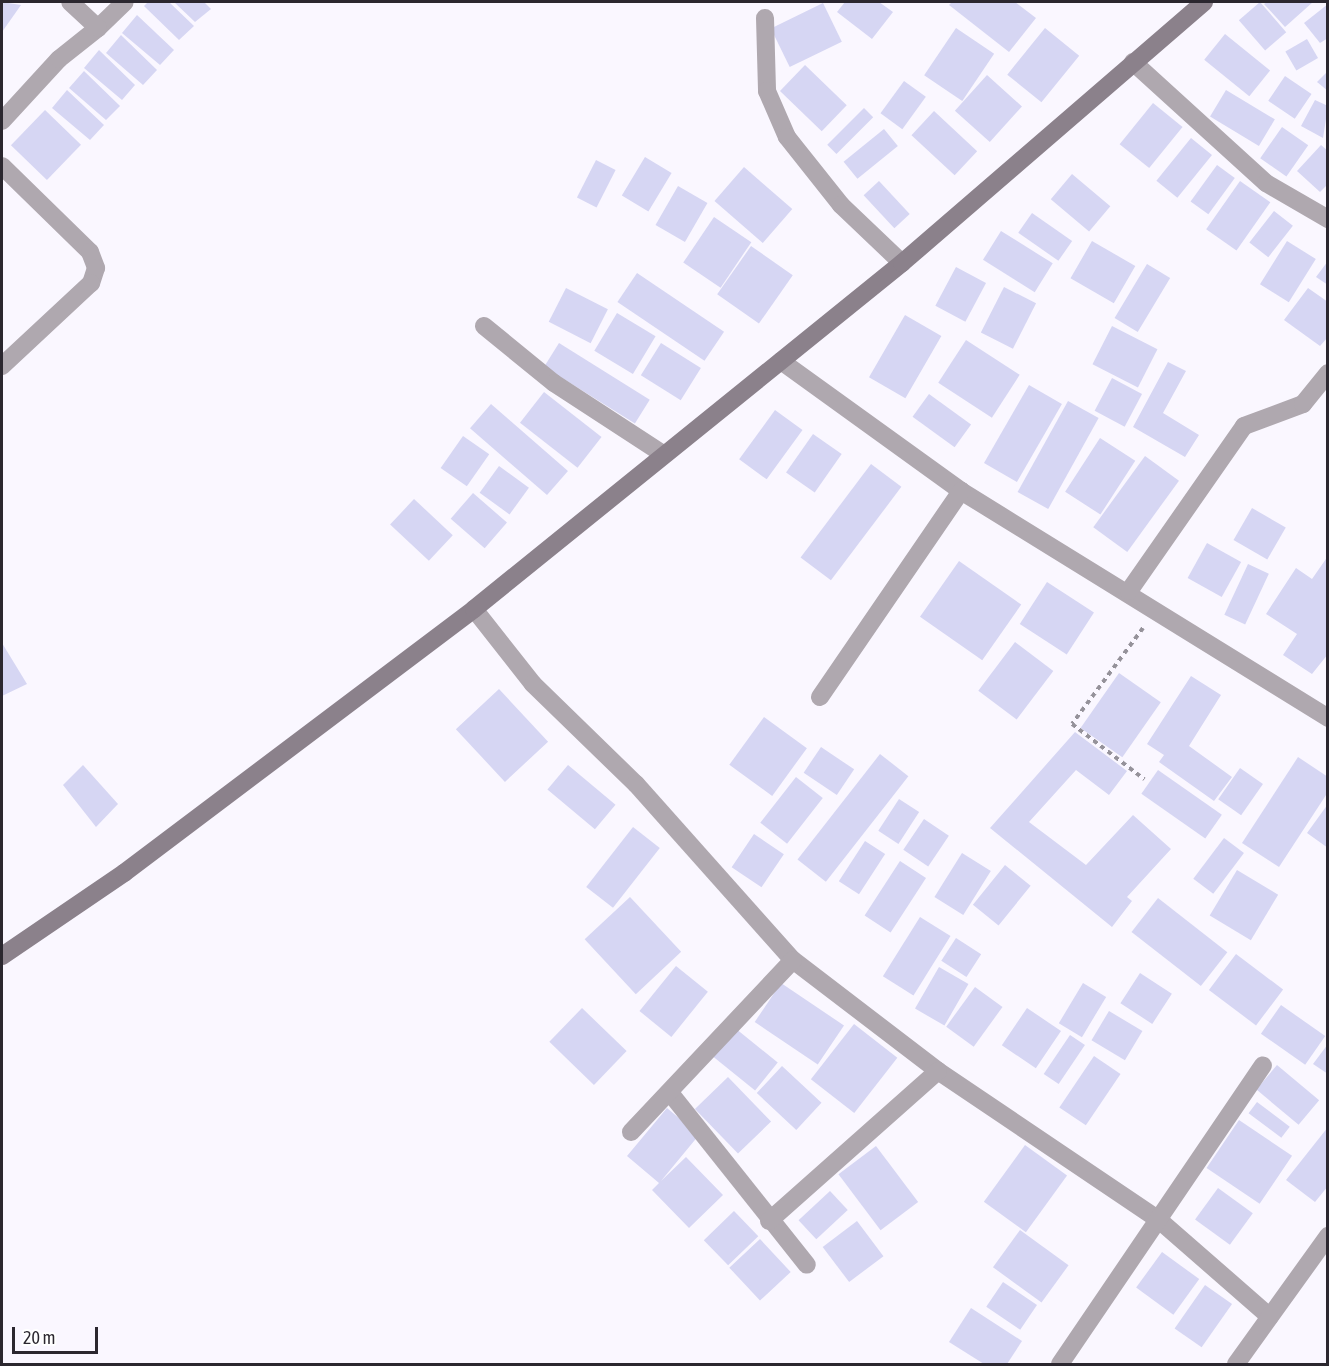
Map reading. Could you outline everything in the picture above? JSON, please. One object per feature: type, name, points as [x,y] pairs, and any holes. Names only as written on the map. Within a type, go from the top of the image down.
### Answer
[{"type":"street","points":[[70,2],[98,28]]},
{"type":"street","points":[[2,121],[59,59],[98,28],[125,2]]},
{"type":"street","points":[[2,956],[124,873],[474,609],[902,263],[1204,2]]},
{"type":"street","points":[[765,18],[767,91],[787,137],[841,205],[902,263]]},
{"type":"street","points":[[1133,62],[1266,183],[1328,219]]},
{"type":"street","points":[[2,166],[90,252],[96,268],[91,283],[2,366]]},
{"type":"street","points":[[484,326],[554,383],[663,454]]},
{"type":"street","points":[[782,361],[961,491],[1129,591],[1156,611],[1328,718]]},
{"type":"street","points":[[1129,591],[1244,426],[1256,417],[1303,404],[1328,373]]},
{"type":"street","points":[[820,697],[961,491]]},
{"type":"street","points":[[474,609],[533,684],[636,784],[793,960],[938,1071],[1159,1220],[1270,1317]]},
{"type":"street","points":[[630,1132],[671,1094],[793,960]]},
{"type":"street","points":[[1060,1365],[1263,1065]]},
{"type":"street","points":[[770,1221],[938,1071]]},
{"type":"street","points":[[671,1094],[807,1265]]},
{"type":"street","points":[[1236,1365],[1328,1236]]},
{"type":"path","points":[[1144,779],[1071,724],[1156,611]]},
{"type":"building","points":[[2,2],[21,5],[2,32]]},
{"type":"building","points":[[148,2],[169,2],[194,26],[179,40],[144,6]]},
{"type":"building","points":[[174,2],[204,2],[211,9],[195,22]]},
{"type":"building","points":[[845,2],[879,2],[893,12],[872,39],[837,12]]},
{"type":"building","points":[[952,2],[1015,2],[1036,18],[1009,52],[949,5]]},
{"type":"building","points":[[1260,2],[1286,32],[1265,51],[1239,20]]},
{"type":"building","points":[[1267,2],[1313,2],[1285,27],[1264,4]]},
{"type":"building","points":[[823,3],[842,42],[790,67],[771,28]]},
{"type":"building","points":[[1328,4],[1328,38],[1320,43],[1304,23]]},
{"type":"building","points":[[137,15],[174,50],[160,65],[122,33]]},
{"type":"building","points":[[956,28],[994,54],[962,101],[924,75]]},
{"type":"building","points":[[1045,28],[1079,56],[1041,102],[1007,75]]},
{"type":"building","points":[[1225,34],[1270,71],[1249,96],[1204,60]]},
{"type":"building","points":[[121,35],[157,70],[143,85],[106,53]]},
{"type":"building","points":[[1307,39],[1318,58],[1296,71],[1285,52]]},
{"type":"building","points":[[99,50],[135,85],[122,100],[84,68]]},
{"type":"building","points":[[805,65],[847,105],[822,131],[780,91]]},
{"type":"building","points":[[84,71],[120,106],[106,120],[69,88]]},
{"type":"building","points":[[1328,71],[1328,91],[1317,82]]},
{"type":"building","points":[[987,75],[1022,106],[990,142],[955,111]]},
{"type":"building","points":[[1285,76],[1312,94],[1295,119],[1268,101]]},
{"type":"building","points":[[904,81],[926,97],[902,129],[880,113]]},
{"type":"building","points":[[67,90],[104,125],[90,140],[52,108]]},
{"type":"building","points":[[1226,90],[1275,119],[1259,146],[1210,117]]},
{"type":"building","points":[[1315,100],[1328,106],[1323,138],[1301,126]]},
{"type":"building","points":[[1153,103],[1183,127],[1149,168],[1120,144]]},
{"type":"building","points":[[864,108],[873,117],[836,154],[827,145]]},
{"type":"building","points":[[45,110],[81,145],[47,180],[11,145]]},
{"type":"building","points":[[934,111],[977,151],[955,175],[911,135]]},
{"type":"building","points":[[1282,127],[1308,145],[1286,176],[1260,158]]},
{"type":"building","points":[[884,129],[898,146],[857,179],[844,162]]},
{"type":"building","points":[[1191,138],[1212,155],[1177,198],[1156,181]]},
{"type":"building","points":[[1321,145],[1328,151],[1328,184],[1320,192],[1297,171]]},
{"type":"building","points":[[645,157],[672,173],[648,212],[622,196]]},
{"type":"building","points":[[596,160],[616,170],[597,207],[577,197]]},
{"type":"building","points":[[1217,165],[1235,178],[1208,214],[1191,201]]},
{"type":"building","points":[[744,167],[792,209],[763,243],[714,201]]},
{"type":"building","points":[[1072,174],[1110,206],[1089,231],[1051,199]]},
{"type":"building","points":[[879,181],[910,214],[894,228],[864,195]]},
{"type":"building","points":[[1240,181],[1270,202],[1236,251],[1206,229]]},
{"type":"building","points":[[678,186],[707,203],[685,242],[656,225]]},
{"type":"building","points":[[1274,211],[1293,226],[1268,257],[1249,243]]},
{"type":"building","points":[[1032,213],[1072,241],[1058,261],[1018,233]]},
{"type":"building","points":[[714,217],[751,242],[721,288],[683,263]]},
{"type":"building","points":[[1001,231],[1053,263],[1035,292],[983,260]]},
{"type":"building","points":[[1092,241],[1135,266],[1114,303],[1070,278]]},
{"type":"building","points":[[1287,241],[1316,259],[1289,302],[1260,284]]},
{"type":"building","points":[[751,246],[793,275],[759,324],[717,294]]},
{"type":"building","points":[[1328,261],[1328,285],[1316,277]]},
{"type":"building","points":[[1147,264],[1170,278],[1138,332],[1115,318]]},
{"type":"building","points":[[956,267],[986,283],[965,322],[935,306]]},
{"type":"building","points":[[637,273],[724,332],[704,361],[617,302]]},
{"type":"building","points":[[1004,287],[1036,303],[1013,349],[981,332]]},
{"type":"building","points":[[566,288],[608,309],[591,343],[549,322]]},
{"type":"building","points":[[1308,288],[1328,302],[1328,337],[1320,346],[1284,320]]},
{"type":"building","points":[[617,313],[656,336],[633,374],[594,351]]},
{"type":"building","points":[[905,315],[941,336],[905,398],[869,377]]},
{"type":"building","points":[[1112,326],[1157,349],[1138,387],[1092,364]]},
{"type":"building","points":[[966,340],[1020,375],[992,418],[938,383]]},
{"type":"building","points":[[559,343],[650,400],[635,423],[544,367]]},
{"type":"building","points":[[661,343],[701,368],[681,400],[641,375]]},
{"type":"building","points":[[1168,362],[1186,371],[1163,413],[1199,435],[1185,457],[1133,427]]},
{"type":"building","points":[[1112,378],[1142,394],[1125,427],[1095,411]]},
{"type":"building","points":[[1029,385],[1062,404],[1017,482],[984,463]]},
{"type":"building","points":[[544,392],[602,437],[578,468],[520,423]]},
{"type":"building","points":[[929,394],[971,425],[955,447],[913,417]]},
{"type":"building","points":[[1068,401],[1099,418],[1048,509],[1018,492]]},
{"type":"building","points":[[491,404],[568,471],[547,495],[470,428]]},
{"type":"building","points":[[775,410],[803,430],[767,479],[739,459]]},
{"type":"building","points":[[813,434],[842,454],[815,493],[786,473]]},
{"type":"building","points":[[463,436],[489,454],[467,486],[441,468]]},
{"type":"building","points":[[1100,438],[1135,461],[1100,515],[1065,492]]},
{"type":"building","points":[[1145,456],[1179,481],[1127,552],[1093,527]]},
{"type":"building","points":[[871,464],[901,487],[831,580],[801,557]]},
{"type":"building","points":[[499,466],[529,488],[510,514],[480,493]]},
{"type":"building","points":[[473,493],[507,523],[485,548],[451,519]]},
{"type":"building","points":[[414,499],[453,535],[429,561],[390,525]]},
{"type":"building","points":[[1252,508],[1286,528],[1267,560],[1234,540]]},
{"type":"building","points":[[1207,543],[1241,562],[1222,597],[1188,578]]},
{"type":"building","points":[[1328,556],[1328,654],[1312,674],[1283,655],[1297,634],[1266,614],[1296,568],[1312,579]]},
{"type":"building","points":[[959,561],[1021,605],[982,660],[920,617]]},
{"type":"building","points":[[1248,564],[1269,574],[1245,624],[1224,615]]},
{"type":"building","points":[[1047,582],[1094,612],[1067,654],[1020,624]]},
{"type":"building","points":[[1015,642],[1053,671],[1017,720],[978,691]]},
{"type":"building","points":[[2,643],[27,684],[2,696]]},
{"type":"building","points":[[1119,673],[1161,702],[1122,757],[1081,728]]},
{"type":"building","points":[[1191,676],[1221,695],[1189,746],[1232,777],[1214,801],[1159,762],[1164,755],[1147,744]]},
{"type":"building","points":[[499,689],[548,742],[505,782],[456,729]]},
{"type":"building","points":[[764,717],[807,748],[772,796],[729,765]]},
{"type":"building","points":[[1075,732],[1127,771],[1109,795],[1076,770],[1029,822],[1086,865],[1133,815],[1171,849],[1127,897],[1132,901],[1112,927],[990,828]]},
{"type":"building","points":[[821,747],[854,769],[837,795],[804,773]]},
{"type":"building","points":[[880,754],[908,776],[826,882],[798,860]]},
{"type":"building","points":[[1298,757],[1328,777],[1328,792],[1279,867],[1242,843]]},
{"type":"building","points":[[83,765],[118,804],[96,827],[63,785]]},
{"type":"building","points":[[568,765],[615,805],[595,829],[547,790]]},
{"type":"building","points":[[1240,768],[1263,784],[1241,815],[1218,799]]},
{"type":"building","points":[[1158,770],[1222,815],[1205,838],[1141,794]]},
{"type":"building","points":[[796,777],[823,798],[787,844],[760,823]]},
{"type":"building","points":[[899,799],[919,812],[898,844],[878,831]]},
{"type":"building","points":[[1328,804],[1328,848],[1307,833]]},
{"type":"building","points":[[924,819],[949,836],[928,866],[903,850]]},
{"type":"building","points":[[633,827],[660,848],[613,908],[586,887]]},
{"type":"building","points":[[754,834],[784,854],[761,887],[732,867]]},
{"type":"building","points":[[1224,838],[1244,853],[1213,894],[1193,879]]},
{"type":"building","points":[[865,841],[885,854],[859,894],[839,881]]},
{"type":"building","points":[[962,853],[991,871],[963,915],[934,897]]},
{"type":"building","points":[[900,861],[926,878],[891,932],[865,916]]},
{"type":"building","points":[[1005,865],[1031,886],[999,925],[973,905]]},
{"type":"building","points":[[1237,870],[1278,895],[1251,940],[1210,915]]},
{"type":"building","points":[[630,897],[681,952],[636,994],[585,939]]},
{"type":"building","points":[[1158,898],[1227,952],[1201,986],[1132,932]]},
{"type":"building","points":[[920,917],[951,936],[913,995],[883,976]]},
{"type":"building","points":[[956,938],[981,954],[966,977],[941,961]]},
{"type":"building","points":[[1236,954],[1283,990],[1256,1025],[1209,990]]},
{"type":"building","points":[[676,966],[708,992],[671,1037],[639,1011]]},
{"type":"building","points":[[939,967],[968,984],[944,1026],[915,1009]]},
{"type":"building","points":[[1140,973],[1172,994],[1152,1024],[1120,1003]]},
{"type":"building","points":[[781,983],[844,1025],[818,1064],[755,1022]]},
{"type":"building","points":[[1083,983],[1106,997],[1082,1037],[1059,1023]]},
{"type":"building","points":[[975,987],[1003,1007],[974,1047],[946,1027]]},
{"type":"building","points":[[1281,1005],[1325,1036],[1305,1065],[1261,1034]]},
{"type":"building","points":[[582,1008],[627,1051],[594,1085],[549,1042]]},
{"type":"building","points":[[1027,1008],[1061,1031],[1036,1068],[1002,1045]]},
{"type":"building","points":[[1109,1011],[1142,1031],[1125,1060],[1091,1040]]},
{"type":"building","points":[[854,1024],[897,1058],[854,1113],[811,1079]]},
{"type":"building","points":[[735,1028],[778,1063],[755,1091],[712,1056]]},
{"type":"building","points":[[1070,1035],[1085,1045],[1059,1084],[1044,1074]]},
{"type":"building","points":[[1328,1044],[1328,1074],[1313,1064]]},
{"type":"building","points":[[1094,1056],[1121,1074],[1086,1125],[1059,1107]]},
{"type":"building","points":[[1277,1065],[1319,1100],[1299,1125],[1256,1090]]},
{"type":"building","points":[[782,1066],[821,1103],[796,1130],[757,1093]]},
{"type":"building","points":[[728,1077],[771,1122],[738,1154],[695,1109]]},
{"type":"building","points":[[1257,1102],[1290,1127],[1281,1138],[1249,1113]]},
{"type":"building","points":[[667,1108],[699,1135],[661,1181],[686,1157],[723,1195],[689,1228],[652,1190],[659,1183],[627,1156]]},
{"type":"building","points":[[1239,1120],[1292,1156],[1260,1204],[1207,1168]]},
{"type":"building","points":[[1328,1127],[1328,1186],[1315,1202],[1286,1180]]},
{"type":"building","points":[[1025,1145],[1067,1176],[1026,1232],[984,1202]]},
{"type":"building","points":[[876,1146],[918,1202],[881,1230],[838,1174]]},
{"type":"building","points":[[1218,1188],[1253,1213],[1230,1245],[1195,1220]]},
{"type":"building","points":[[830,1191],[848,1210],[816,1239],[799,1220]]},
{"type":"building","points":[[734,1211],[758,1236],[728,1265],[704,1240]]},
{"type":"building","points":[[857,1221],[883,1256],[849,1282],[823,1247]]},
{"type":"building","points":[[1020,1230],[1069,1265],[1042,1302],[993,1267]]},
{"type":"building","points":[[760,1239],[791,1272],[760,1301],[729,1268]]},
{"type":"building","points":[[1162,1252],[1199,1279],[1173,1315],[1136,1288]]},
{"type":"building","points":[[1003,1282],[1037,1305],[1020,1330],[986,1307]]},
{"type":"building","points":[[1205,1285],[1232,1304],[1202,1347],[1175,1328]]},
{"type":"building","points":[[971,1308],[1022,1341],[1007,1364],[984,1364],[949,1342]]}]
